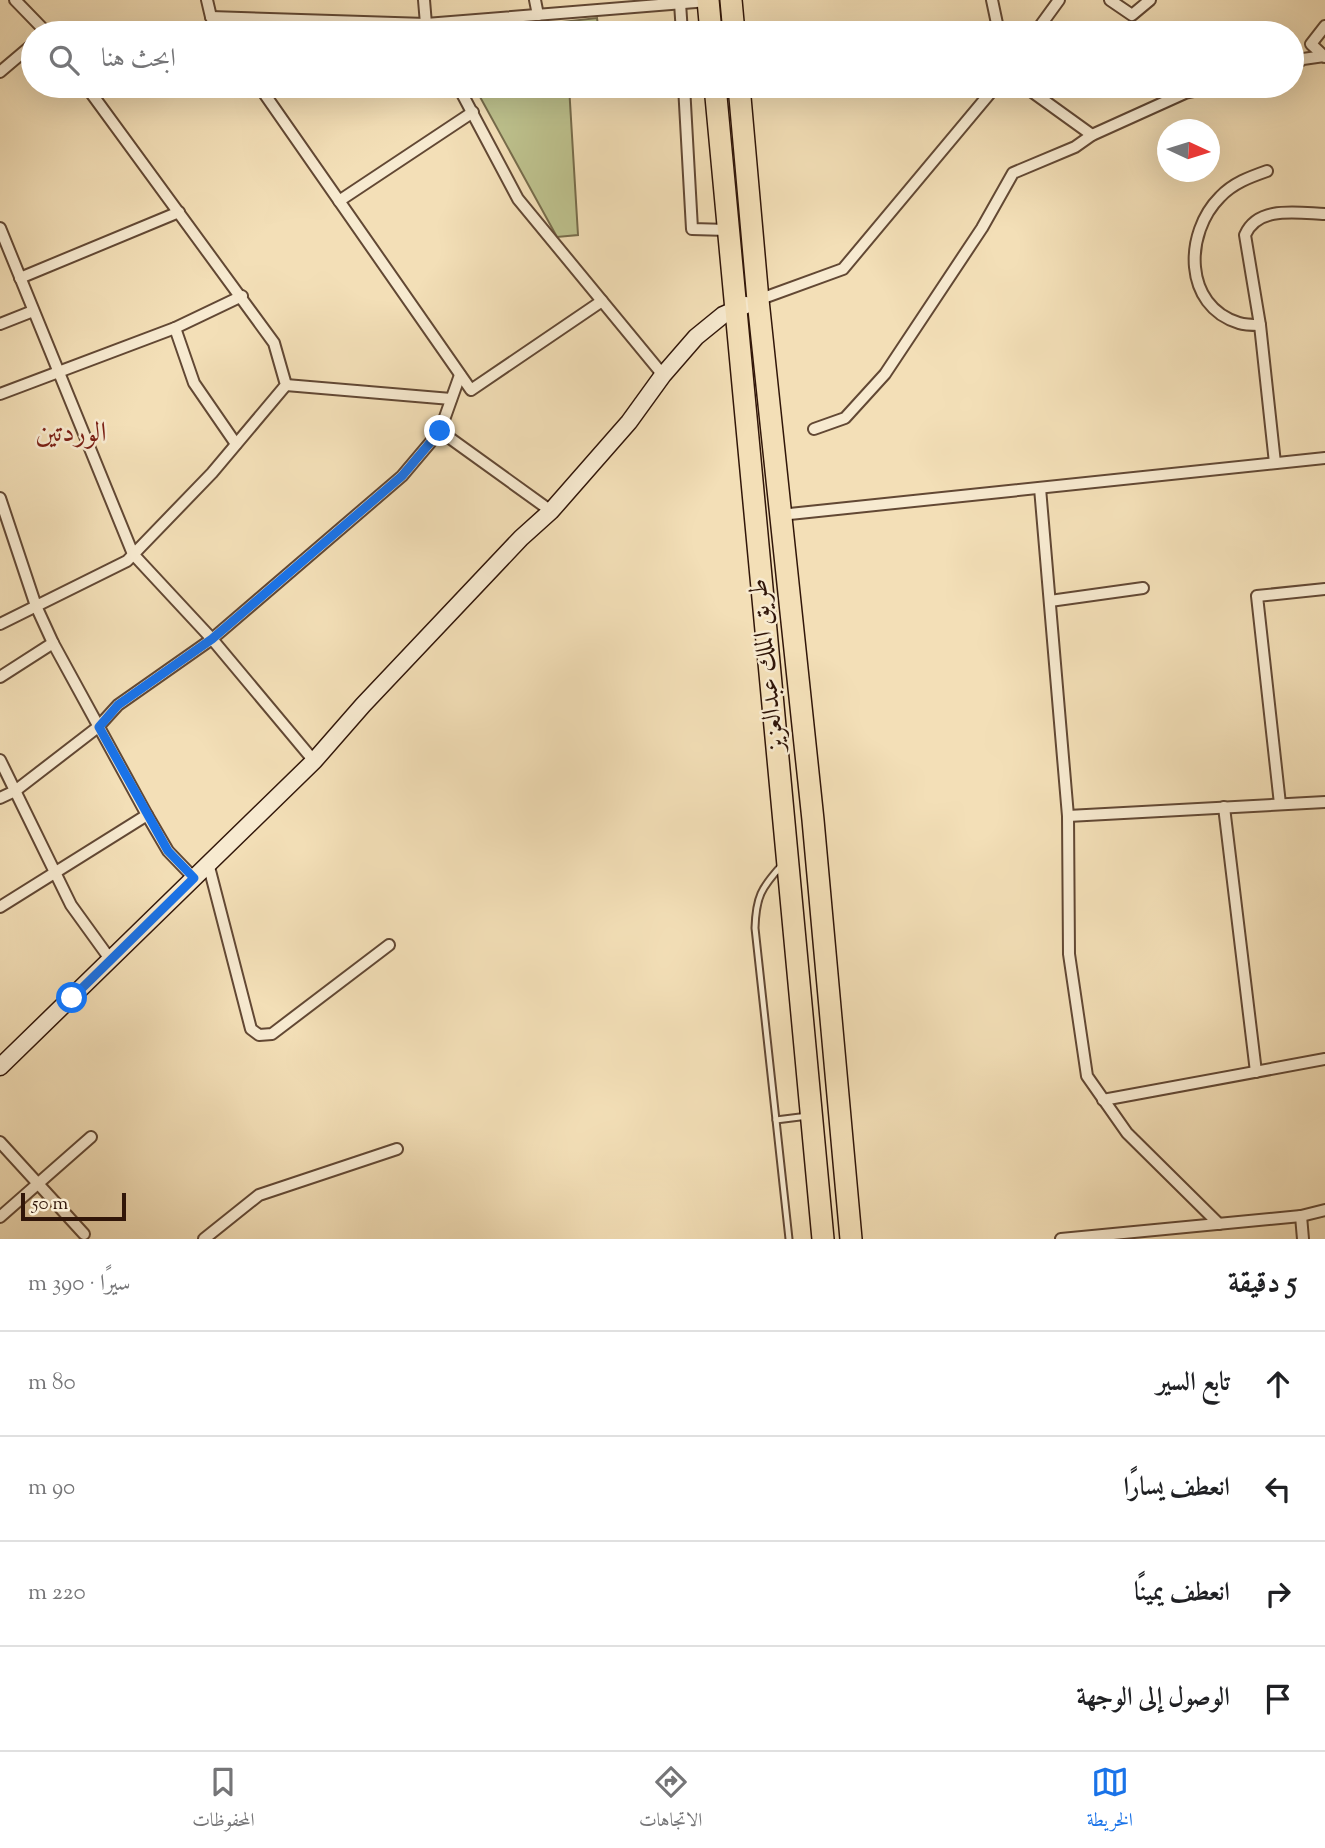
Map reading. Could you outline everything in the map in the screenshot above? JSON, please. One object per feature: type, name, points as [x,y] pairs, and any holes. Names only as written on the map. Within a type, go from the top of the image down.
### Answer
[{"type":"highway","points":[[708,0],[710,21]]},
{"type":"highway","points":[[732,0],[733,21]]},
{"type":"highway","name":"طريق الملك عبدالعزيز","points":[[716,98],[823,1239]]},
{"type":"highway","name":"طريق الملك عبدالعزيز","points":[[740,98],[758,300],[813,820],[851,1239]]},
{"type":"street","points":[[15,0],[35,21]]},
{"type":"street","points":[[207,0],[214,21]]},
{"type":"street","points":[[424,0],[427,21]]},
{"type":"street","points":[[535,0],[538,15]]},
{"type":"street","points":[[491,21],[643,3],[708,0]]},
{"type":"street","points":[[992,0],[996,21]]},
{"type":"street","points":[[1044,21],[1059,0]]},
{"type":"street","points":[[1110,0],[1132,15],[1150,0]]},
{"type":"street","points":[[675,2],[679,21]]},
{"type":"street","points":[[211,17],[283,21]]},
{"type":"street","points":[[1325,26],[1311,44],[1325,57]]},
{"type":"street","points":[[0,72],[21,54]]},
{"type":"street","points":[[1304,58],[1325,57]]},
{"type":"street","points":[[95,98],[274,343],[286,385]]},
{"type":"street","points":[[267,98],[471,390],[602,301]]},
{"type":"street","points":[[465,98],[518,199],[663,375]]},
{"type":"street","points":[[685,98],[692,229],[728,230]]},
{"type":"street","points":[[0,1067],[314,761],[520,538],[551,511],[629,422],[663,375],[696,337],[723,315],[843,269],[986,98]]},
{"type":"street","points":[[1041,98],[1092,135]]},
{"type":"street","points":[[814,429],[845,418],[885,373],[975,238],[1013,173],[1074,147],[1092,135],[1174,98]]},
{"type":"street","points":[[339,201],[473,112]]},
{"type":"street","points":[[1260,325],[1240,323],[1212,308],[1202,295],[1196,280],[1194,260],[1195,243],[1209,209],[1234,185],[1267,171]]},
{"type":"street","points":[[20,278],[179,212]]},
{"type":"street","points":[[1275,463],[1260,325],[1245,235],[1250,224],[1257,219],[1279,212],[1325,214]]},
{"type":"street","points":[[0,228],[133,554],[212,639],[314,761]]},
{"type":"street","points":[[0,394],[175,328],[242,296]]},
{"type":"street","points":[[0,324],[33,311]]},
{"type":"street","points":[[175,328],[194,383],[236,444]]},
{"type":"street","points":[[0,798],[15,791],[99,727],[118,705],[212,639],[402,476],[440,431],[460,375]]},
{"type":"street","points":[[286,385],[452,399]]},
{"type":"street","points":[[0,624],[127,561],[212,473],[286,385]]},
{"type":"street","points":[[440,431],[551,511]]},
{"type":"street","points":[[780,514],[1325,458]]},
{"type":"street","points":[[1040,488],[1068,816],[1069,954],[1087,1076],[1127,1133],[1219,1224]]},
{"type":"street","points":[[1,502],[36,606],[53,643],[168,851],[194,878]]},
{"type":"street","points":[[1050,601],[1143,588]]},
{"type":"street","points":[[1280,804],[1257,596],[1325,589]]},
{"type":"street","points":[[0,677],[53,643]]},
{"type":"street","points":[[0,760],[71,905],[110,959]]},
{"type":"street","points":[[1068,816],[1325,802]]},
{"type":"street","points":[[1224,807],[1256,1072]]},
{"type":"street","points":[[0,907],[147,815]]},
{"type":"street","points":[[208,863],[251,1029],[259,1035],[272,1034],[389,946]]},
{"type":"street","points":[[1103,1100],[1325,1059]]},
{"type":"street","points":[[0,1217],[91,1137]]},
{"type":"street","points":[[0,1142],[84,1234]]},
{"type":"street","points":[[204,1239],[259,1195],[397,1149]]},
{"type":"street","points":[[1061,1239],[1301,1216],[1325,1210]]},
{"type":"street","points":[[1301,1216],[1303,1239]]},
{"type":"lane","points":[[789,858],[769,880],[756,904],[755,928],[789,1239]]},
{"type":"lane","points":[[776,1119],[813,1115]]},
{"type":"green space","points":[[597,18],[597,21],[570,21]]},
{"type":"green space","points":[[481,98],[570,98],[578,235],[557,237]]},
{"type":"district","name":"الوردتين","points":[[71,434]]},
{"type":"route","points":[[72,998],[194,878],[168,851],[99,727],[118,705],[212,639],[402,476],[440,431]]}]
